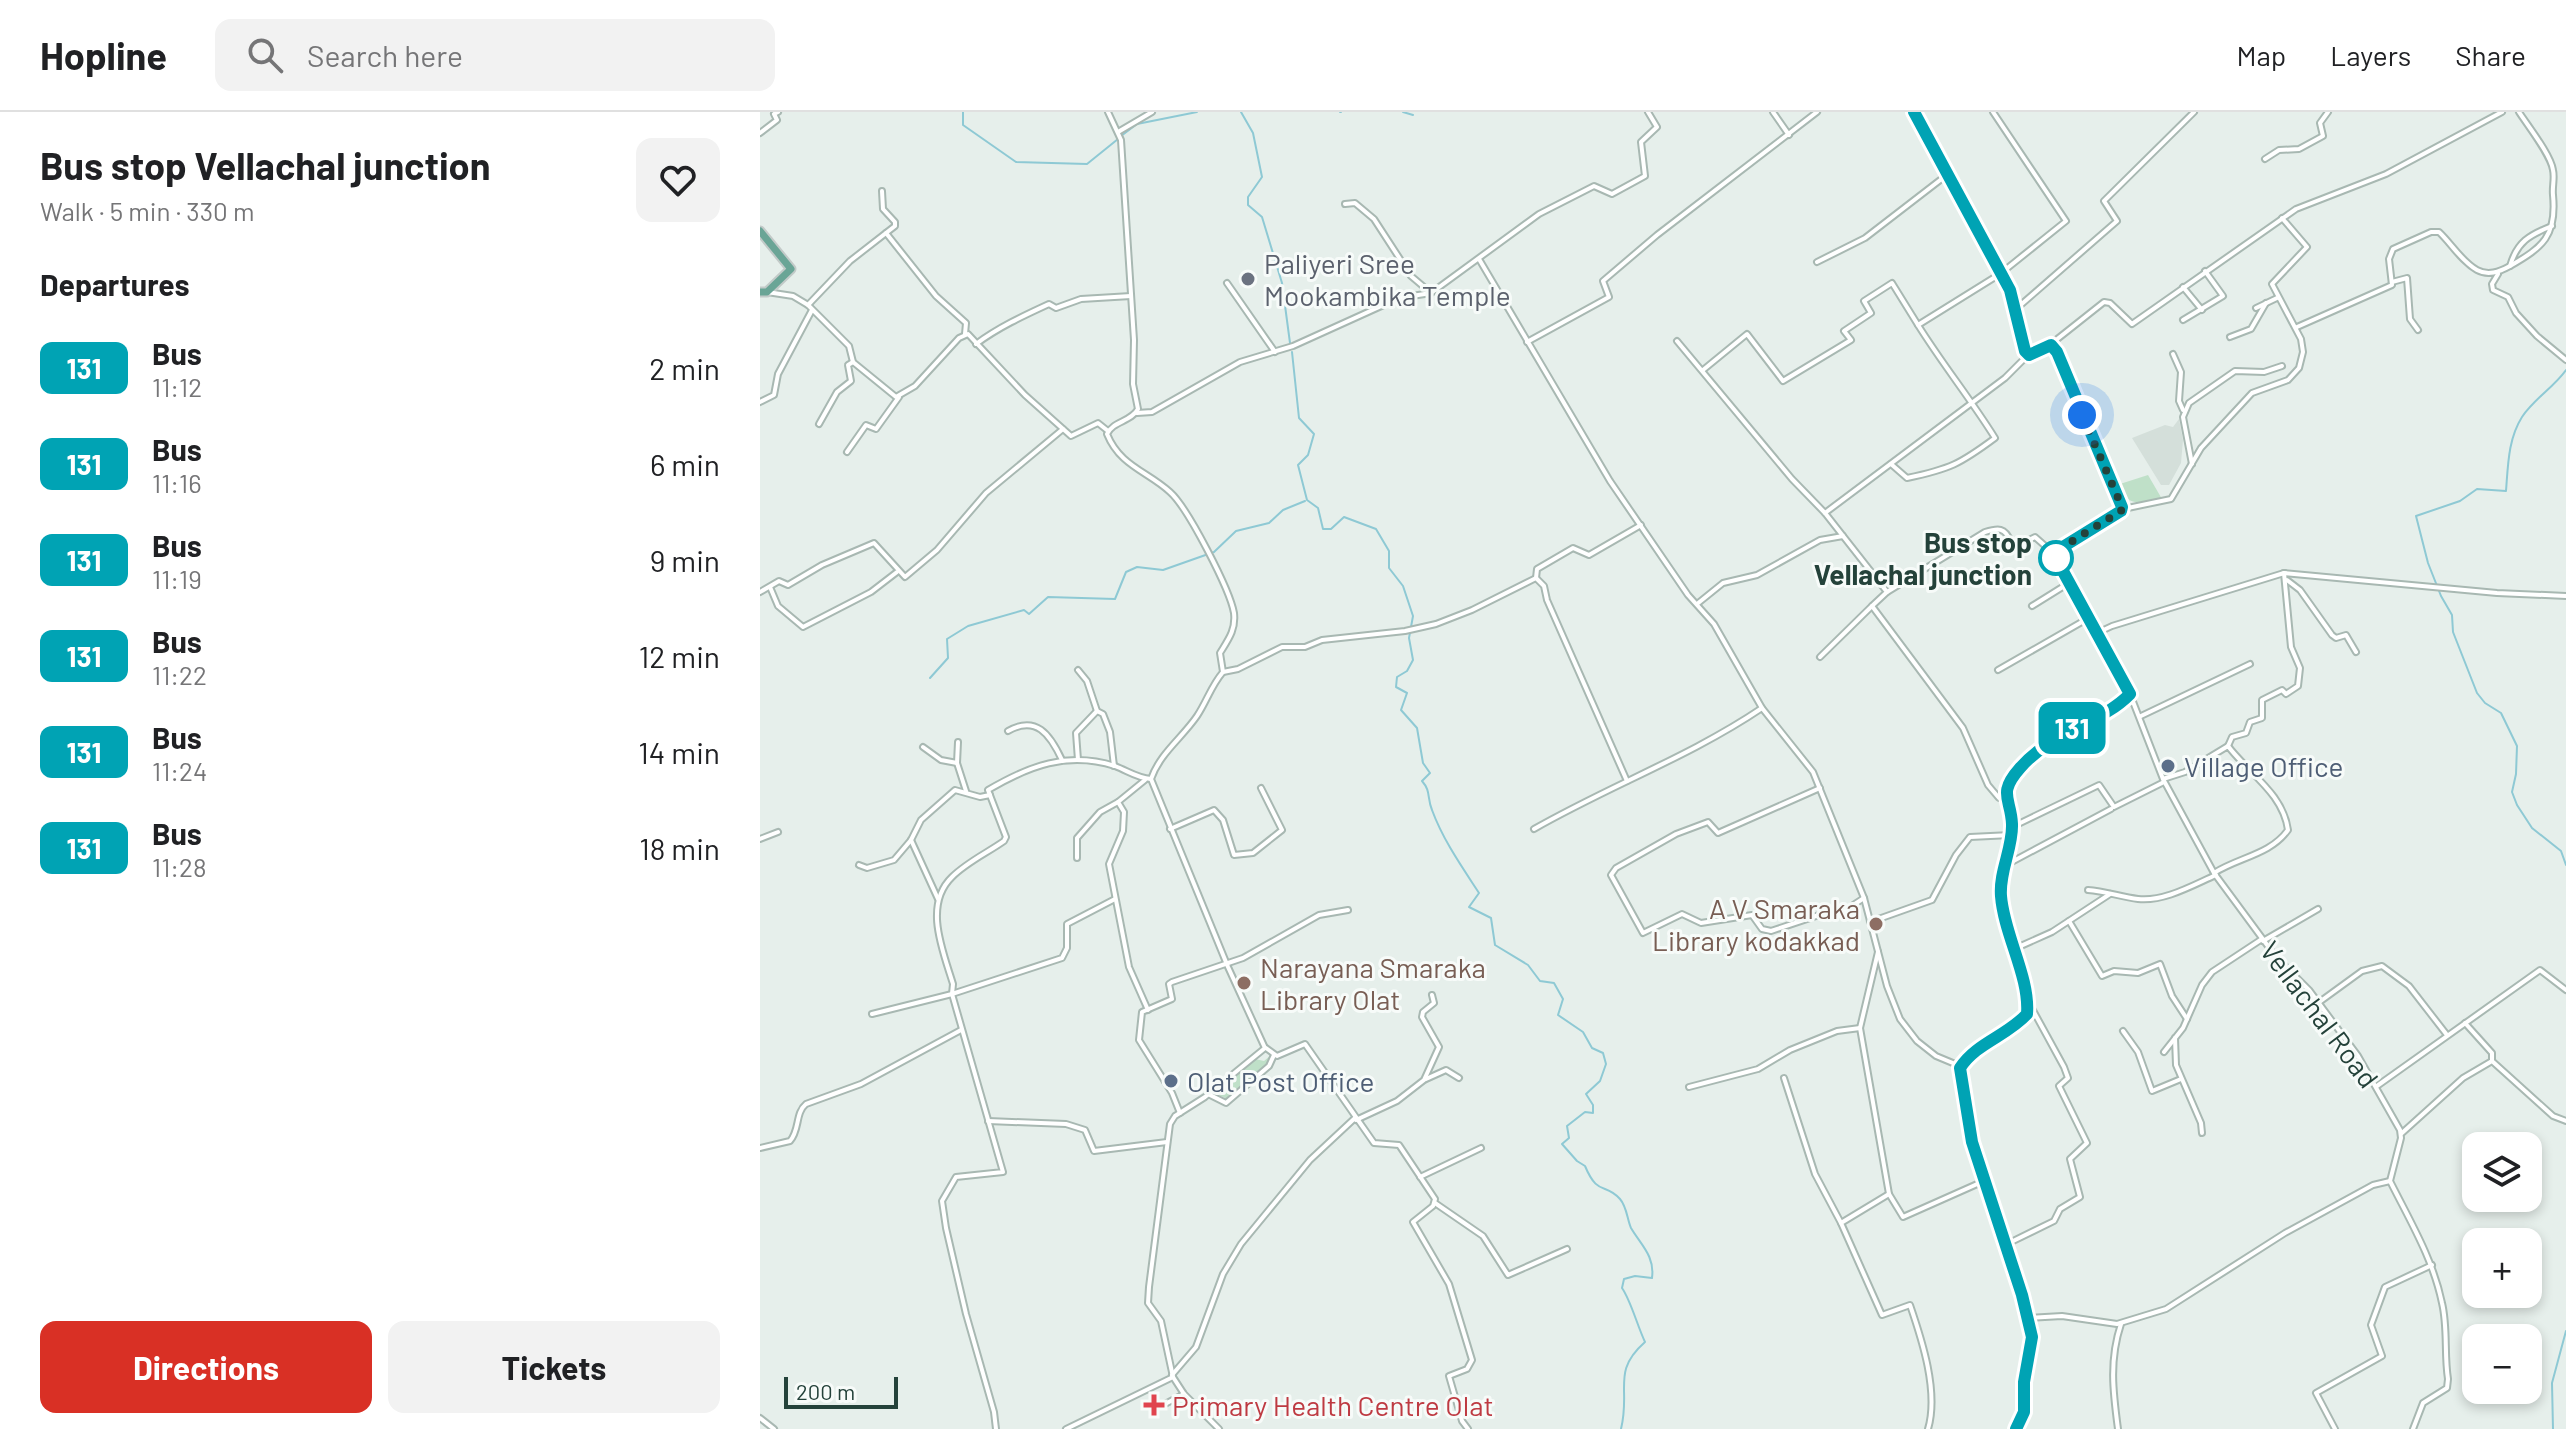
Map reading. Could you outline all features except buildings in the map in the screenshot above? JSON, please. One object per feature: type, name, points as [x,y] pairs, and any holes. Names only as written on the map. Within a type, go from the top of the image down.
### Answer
[{"type":"main road","points":[[1914,112],[2000,274],[2015,310],[2028,355],[2051,345],[2057,352],[2122,507],[2121,511],[2053,553],[2130,694],[2113,707],[2047,743],[2012,778],[2005,798],[2011,831],[2003,867],[2001,902],[2028,1001],[2027,1014],[2018,1024],[1973,1052],[1960,1066],[1964,1106],[1984,1181],[2029,1318],[2032,1337],[2024,1382],[2024,1412],[2016,1429]]},
{"type":"main road","points":[[760,231],[791,269],[764,292]]},
{"type":"street","points":[[760,133],[777,120],[774,114],[778,112]]},
{"type":"street","points":[[1108,112],[1121,140],[1137,413]]},
{"type":"street","points":[[1118,132],[1152,112]]},
{"type":"street","points":[[1108,431],[1137,413],[1152,412],[1240,362],[1275,352],[1399,298],[1431,293],[1539,214],[1594,186],[1612,194],[1645,176],[1641,142],[1657,127],[1648,112]]},
{"type":"street","points":[[1773,112],[1789,135]]},
{"type":"street","points":[[1527,342],[1609,297],[1603,281],[1657,235],[1817,112]]},
{"type":"street","points":[[1918,325],[2000,274],[2066,221],[1993,112]]},
{"type":"street","points":[[2015,310],[2117,221],[2104,201],[2194,112]]},
{"type":"street","points":[[2265,159],[2279,150],[2299,149],[2323,136],[2320,120],[2328,112]]},
{"type":"street","points":[[2051,345],[2104,302],[2110,303],[2132,324],[2282,218],[2352,185],[2386,174],[2502,112]]},
{"type":"street","points":[[2519,112],[2553,168],[2555,207],[2552,226],[2543,245],[2498,274],[2492,284],[2493,290],[2508,297],[2516,313],[2537,336],[2564,358]]},
{"type":"street","points":[[1817,262],[1865,238],[1948,174]]},
{"type":"street","points":[[808,305],[850,261],[886,233],[895,222],[883,209],[882,191]]},
{"type":"street","points":[[1345,204],[1355,203],[1374,219],[1411,276],[1431,293]]},
{"type":"street","points":[[2121,511],[2171,499],[2201,448],[2252,393],[2288,380],[2299,368],[2303,352],[2297,327],[2277,298],[2272,284],[2307,247],[2282,218]]},
{"type":"street","points":[[2510,266],[2515,249],[2525,239],[2552,226]]},
{"type":"street","points":[[2297,327],[2392,285],[2389,259],[2393,249],[2431,232],[2439,232],[2452,250],[2478,272],[2498,274]]},
{"type":"street","points":[[847,452],[866,425],[876,429],[899,397],[915,386],[965,334],[966,323],[936,296],[886,233]]},
{"type":"street","points":[[1479,259],[1610,481],[1726,643],[1762,708],[1813,772],[1864,898],[1900,1019],[1917,1041],[1936,1056],[1960,1066]]},
{"type":"street","points":[[2183,320],[2223,296],[2205,271]]},
{"type":"street","points":[[2392,282],[2407,278],[2410,319],[2418,330]]},
{"type":"street","points":[[1227,283],[1275,352]]},
{"type":"street","points":[[1703,370],[1747,334],[1783,381],[1851,340],[1844,331],[1871,313],[1864,301],[1892,283],[1951,378],[1956,379],[1995,438],[1956,466],[1928,474],[1907,478],[1891,464]]},
{"type":"street","points":[[2183,287],[2202,310]]},
{"type":"street","points":[[764,292],[793,296],[808,305],[849,346],[853,362],[899,397]]},
{"type":"street","points":[[976,344],[1005,323],[1019,320],[1049,304],[1056,308],[1081,299],[1131,296]]},
{"type":"street","points":[[2256,308],[2277,298]]},
{"type":"street","points":[[2230,337],[2251,329],[2266,303]]},
{"type":"street","points":[[760,402],[774,395],[778,374],[812,310]]},
{"type":"street","points":[[965,334],[1017,388],[1071,436],[1098,423],[1108,431],[1112,445],[1130,467],[1176,497],[1209,554],[1234,613],[1230,640],[1220,653],[1223,672]]},
{"type":"street","points":[[1677,341],[1792,479],[1825,513],[1887,592]]},
{"type":"street","points":[[2173,354],[2181,372],[2179,401],[2192,464]]},
{"type":"street","points":[[1825,513],[2005,378],[2028,355]]},
{"type":"street","points":[[819,424],[837,392],[851,381],[848,365],[853,362]]},
{"type":"street","points":[[2183,410],[2193,399],[2235,371],[2264,372],[2282,366]]},
{"type":"street","points":[[760,592],[779,581],[788,585],[822,565],[874,543],[897,572],[905,577],[925,562],[986,493],[1063,429]]},
{"type":"street","points":[[1536,578],[1537,569],[1561,554],[1573,548],[1589,555],[1641,525]]},
{"type":"street","points":[[1820,657],[1887,592],[1985,532],[1999,528],[2015,543],[2035,537],[2053,553]]},
{"type":"street","points":[[1697,604],[1723,583],[1757,575],[1820,540],[1843,536]]},
{"type":"street","points":[[770,587],[778,606],[803,627],[871,592],[897,572]]},
{"type":"street","points":[[2003,867],[2164,780],[2185,772],[2228,746],[2232,737],[2246,733],[2250,722],[2262,718],[2262,700],[2282,690],[2286,694],[2298,686],[2300,668],[2291,647],[2284,573]]},
{"type":"street","points":[[2097,633],[2284,573],[2497,593],[2566,596]]},
{"type":"street","points":[[1077,858],[1077,838],[1100,812],[1149,778],[1172,743],[1199,713],[1213,683],[1223,672],[1238,669],[1282,647],[1305,647],[1322,640],[1411,630],[1459,616],[1536,578]]},
{"type":"street","points":[[1536,578],[1544,586],[1547,600],[1627,781]]},
{"type":"street","points":[[2287,580],[2300,590],[2332,635],[2336,638],[2346,635],[2356,652]]},
{"type":"street","points":[[2032,606],[2069,583]]},
{"type":"street","points":[[1872,606],[1963,728],[1988,785],[1999,798],[2005,798]]},
{"type":"street","points":[[1998,670],[2089,617]]},
{"type":"street","points":[[2141,716],[2250,664]]},
{"type":"street","points":[[1078,670],[1087,681],[1097,711],[1103,714],[1110,732],[1114,766]]},
{"type":"street","name":"Vellachal Road","points":[[2130,694],[2164,780],[2215,874],[2263,940],[2318,1003],[2377,1086],[2402,1133]]},
{"type":"street","points":[[1534,829],[1675,758],[1762,708]]},
{"type":"street","points":[[1078,760],[1076,733],[1097,711]]},
{"type":"street","points":[[1008,731],[1023,723],[1031,724],[1053,740],[1062,760]]},
{"type":"street","points":[[958,742],[957,763],[966,791]]},
{"type":"street","points":[[2088,890],[2152,898],[2193,886],[2230,863],[2263,852],[2288,830],[2280,806],[2257,775],[2228,746]]},
{"type":"street","points":[[923,747],[941,760],[957,763]]},
{"type":"street","points":[[996,1429],[951,1257],[942,1201],[956,1177],[1003,1172],[967,1040],[961,1030],[936,912],[938,899],[951,878],[1006,837],[988,790],[1038,764],[1078,760],[1114,766],[1149,778],[1265,1048],[1281,1056],[1305,1044],[1376,1145],[1399,1145],[1435,1203],[1483,1236],[1508,1275],[1567,1249]]},
{"type":"street","points":[[1870,923],[1932,900],[1956,855],[1970,837],[2011,831],[2099,785],[2114,807]]},
{"type":"street","points":[[1170,829],[1214,810],[1223,820],[1234,855],[1253,853],[1282,830],[1261,788]]},
{"type":"street","points":[[1820,788],[1718,833],[1708,822],[1688,828],[1616,868],[1611,875],[1643,933],[1682,914],[1701,923],[1752,915],[1762,929],[1771,931],[1831,911],[1841,913],[1864,898]]},
{"type":"street","points":[[859,865],[867,868],[894,860],[911,840],[921,820],[955,790],[980,797],[990,795]]},
{"type":"street","points":[[1118,802],[1124,812],[1123,831],[1109,864],[1129,967],[1148,1010]]},
{"type":"street","points":[[760,839],[778,832]]},
{"type":"street","points":[[911,840],[938,899]]},
{"type":"street","points":[[2012,949],[2069,921],[2112,893]]},
{"type":"street","points":[[872,1014],[952,994],[1062,958],[1067,948],[1067,924],[1115,899]]},
{"type":"street","points":[[2164,1052],[2187,1019],[2212,972],[2318,909]]},
{"type":"street","points":[[1180,1113],[1172,1093],[1139,1040],[1142,1012],[1172,999],[1169,984],[1172,982],[1243,958],[1319,915],[1348,910]]},
{"type":"street","points":[[2069,921],[2102,976],[2114,971],[2138,973],[2160,964],[2172,996],[2187,1019]]},
{"type":"street","points":[[1878,952],[1860,1028],[1889,1194],[1903,1217],[1984,1181]]},
{"type":"street","points":[[2318,1003],[2354,975],[2382,966],[2409,986],[2447,1035]]},
{"type":"street","points":[[2377,1086],[2540,970],[2566,990]]},
{"type":"street","points":[[1424,1080],[1439,1047],[1422,1017],[1423,1012],[1434,1003],[1432,995]]},
{"type":"street","points":[[2005,1245],[2054,1221],[2060,1209],[2080,1197],[2070,1159],[2087,1143],[2059,1086],[2068,1078],[2064,1067],[2028,1001]]},
{"type":"street","points":[[2465,1023],[2492,1053],[2492,1061],[2553,1116],[2566,1121]]},
{"type":"street","points":[[1689,1087],[1758,1069],[1790,1050],[1837,1031],[1860,1028]]},
{"type":"street","points":[[760,1148],[790,1141],[797,1130],[800,1111],[806,1104],[861,1084],[961,1030]]},
{"type":"street","points":[[2123,1031],[2138,1052],[2152,1091],[2181,1079]]},
{"type":"street","points":[[2175,1038],[2176,1065],[2201,1123],[2202,1133]]},
{"type":"street","points":[[1219,1429],[1184,1394],[1172,1376],[1161,1321],[1148,1303],[1167,1142],[1170,1124],[1180,1113],[1265,1048]]},
{"type":"street","points":[[1208,1094],[1226,1103],[1269,1066],[1274,1055]]},
{"type":"street","points":[[2413,1429],[2423,1403],[2448,1385],[2443,1305],[2432,1265],[2390,1181],[2402,1133],[2463,1078],[2492,1061]]},
{"type":"street","points":[[1066,1429],[1172,1376],[1196,1347],[1223,1274],[1241,1244],[1310,1160],[1355,1119],[1397,1101],[1424,1080],[1446,1070],[1459,1078]]},
{"type":"street","points":[[1784,1078],[1815,1174],[1841,1223],[1882,1315],[1910,1305],[1925,1347],[1931,1416],[1928,1429]]},
{"type":"street","points":[[988,1121],[1066,1124],[1085,1130],[1094,1151],[1167,1142]]},
{"type":"street","points":[[1420,1177],[1481,1148]]},
{"type":"street","points":[[2029,1318],[2062,1316],[2121,1324],[2178,1303],[2285,1233],[2373,1185],[2390,1181]]},
{"type":"street","points":[[1841,1223],[1889,1194]]},
{"type":"street","points":[[1435,1203],[1413,1222],[1449,1284],[1472,1360],[1467,1369],[1449,1376],[1462,1421],[1468,1429]]},
{"type":"street","points":[[2335,1429],[2316,1393],[2382,1356],[2371,1325],[2385,1287],[2432,1265]]},
{"type":"street","points":[[2118,1429],[2111,1378],[2121,1324]]},
{"type":"street","points":[[1165,1404],[1184,1394]]},
{"type":"street","points":[[760,1418],[774,1429]]},
{"type":"shaded area","points":[[2179,419],[2183,440],[2181,463],[2169,485],[2161,485],[2132,438],[2165,425],[2173,427]]},
{"type":"green space","points":[[2148,475],[2162,499],[2135,502],[2127,498],[2120,484]]},
{"type":"green space","points":[[1270,1056],[1267,1065],[1229,1100],[1215,1093],[1255,1059],[1264,1061]]},
{"type":"waterway","points":[[963,112],[963,125],[1016,162],[1087,164],[1118,139]]},
{"type":"waterway","points":[[1121,136],[1137,124],[1197,112]]},
{"type":"waterway","points":[[1241,112],[1253,133],[1262,177],[1248,197],[1248,205],[1262,217],[1282,283],[1290,343]]},
{"type":"waterway","points":[[1403,112],[1413,115]]},
{"type":"waterway","points":[[1292,352],[1299,418],[1314,434],[1308,455],[1298,465],[1307,500],[1318,508],[1323,529],[1331,529],[1344,517],[1376,529],[1389,551],[1389,568],[1403,586],[1413,616],[1409,638],[1413,660],[1407,671],[1397,677],[1396,687],[1407,693],[1401,710],[1417,728],[1423,763],[1430,773],[1422,781],[1427,788],[1436,821],[1479,893],[1469,907],[1491,918],[1495,945],[1528,965],[1540,981],[1554,983],[1563,999],[1558,1015],[1583,1032],[1592,1048],[1603,1053],[1606,1064],[1600,1081],[1586,1094],[1593,1105],[1593,1113],[1585,1112],[1567,1126],[1569,1138],[1562,1144],[1585,1166],[1598,1186],[1620,1199],[1631,1228],[1651,1263],[1652,1278],[1635,1276],[1624,1279],[1622,1288],[1645,1342],[1628,1363],[1625,1372],[1621,1429]]},
{"type":"waterway","points":[[2566,370],[2517,425],[2506,491],[2477,489],[2460,501],[2416,516],[2428,563],[2452,615],[2453,632],[2477,693],[2485,703],[2501,713],[2517,746],[2512,792],[2517,805],[2532,828],[2561,851],[2566,865]]},
{"type":"waterway","points":[[930,678],[948,658],[947,639],[968,626],[1024,610],[1029,614],[1048,597],[1115,599],[1126,572],[1137,567],[1163,570],[1214,552],[1236,531],[1269,523],[1283,510],[1305,501]]},
{"type":"waterway","points":[[2553,1429],[2552,1383],[2566,1331]]},
{"type":"bus line","name":"131","points":[[1914,112],[2010,290],[2025,351],[2029,355],[2051,345],[2057,352],[2122,507],[2121,511],[2103,523],[2053,553],[2130,694],[2113,707],[2047,743],[2012,778],[2005,798],[2012,824],[2000,892],[2009,942],[2028,1001],[2027,1014],[2018,1024],[1973,1052],[1960,1066],[1972,1142],[2022,1295],[2032,1337],[2024,1382],[2024,1412],[2016,1429]]},
{"type":"place","name":"Paliyeri Sree Mookambika Temple","points":[[1248,279]]},
{"type":"place","name":"Bus stop Vellachal junction","points":[[2056,558]]},
{"type":"place","name":"Village Office","points":[[2168,766]]},
{"type":"place","name":"A V Smaraka Library kodakkad","points":[[1876,924]]},
{"type":"place","name":"Narayana Smaraka Library Olat","points":[[1244,983]]},
{"type":"place","name":"Olat Post Office","points":[[1171,1081]]},
{"type":"place","name":"Primary Health Centre Olat","points":[[1154,1405]]},
{"type":"route","points":[[2056,558],[2053,553],[2121,511],[2122,507],[2082,415]]}]
